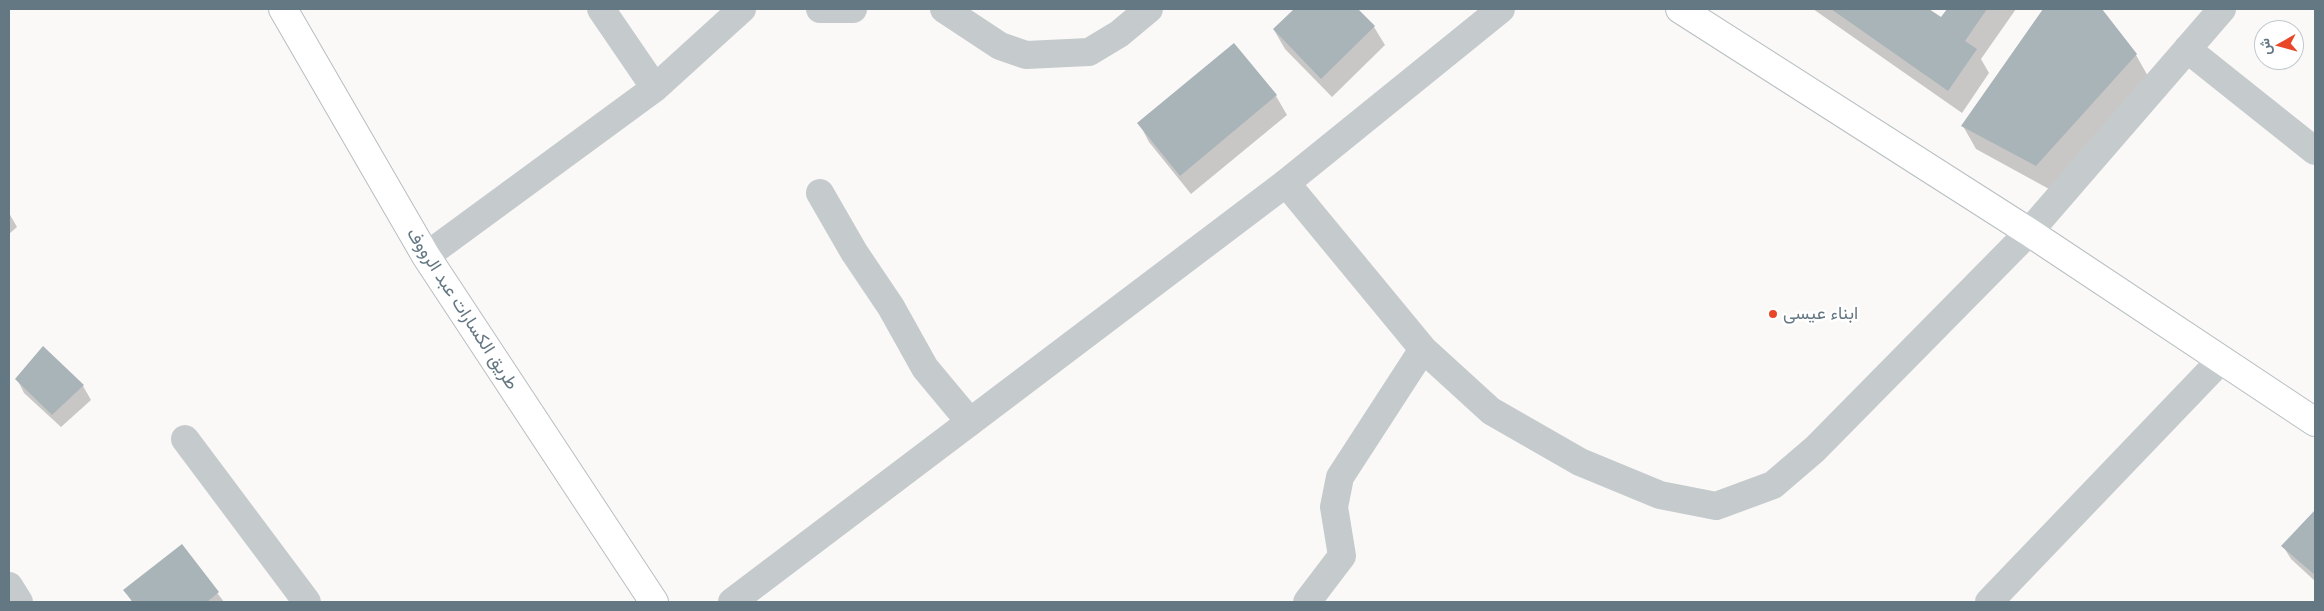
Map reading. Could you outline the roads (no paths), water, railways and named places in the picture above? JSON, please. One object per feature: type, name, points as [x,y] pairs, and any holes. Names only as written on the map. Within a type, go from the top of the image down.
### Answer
[{"type":"main road","name":"طريق الكسارات عبد الرووف","points":[[283,9],[426,256],[654,602]]},
{"type":"main road","points":[[1680,9],[2029,232],[2315,422]]},
{"type":"street","points":[[601,9],[655,88]]},
{"type":"street","points":[[426,256],[655,88],[742,9]]},
{"type":"street","points":[[820,9],[852,9]]},
{"type":"street","points":[[944,9],[1000,46],[1026,55],[1089,52],[1119,34],[1149,9]]},
{"type":"street","points":[[732,602],[1286,183],[1501,9]]},
{"type":"street","points":[[1286,183],[1423,349],[1491,412],[1580,462],[1660,495],[1716,506],[1773,485],[1815,449],[2029,232],[2222,9]]},
{"type":"street","points":[[2188,49],[2315,151]]},
{"type":"street","points":[[820,194],[854,252],[891,307],[925,368],[970,422]]},
{"type":"street","points":[[1307,602],[1342,556],[1334,507],[1340,478],[1423,349]]},
{"type":"street","points":[[1988,602],[2221,360]]},
{"type":"street","points":[[185,439],[307,602]]},
{"type":"street","points":[[9,586],[19,602]]},
{"type":"place","name":"ابناء عيسى","points":[[1773,314]]}]
